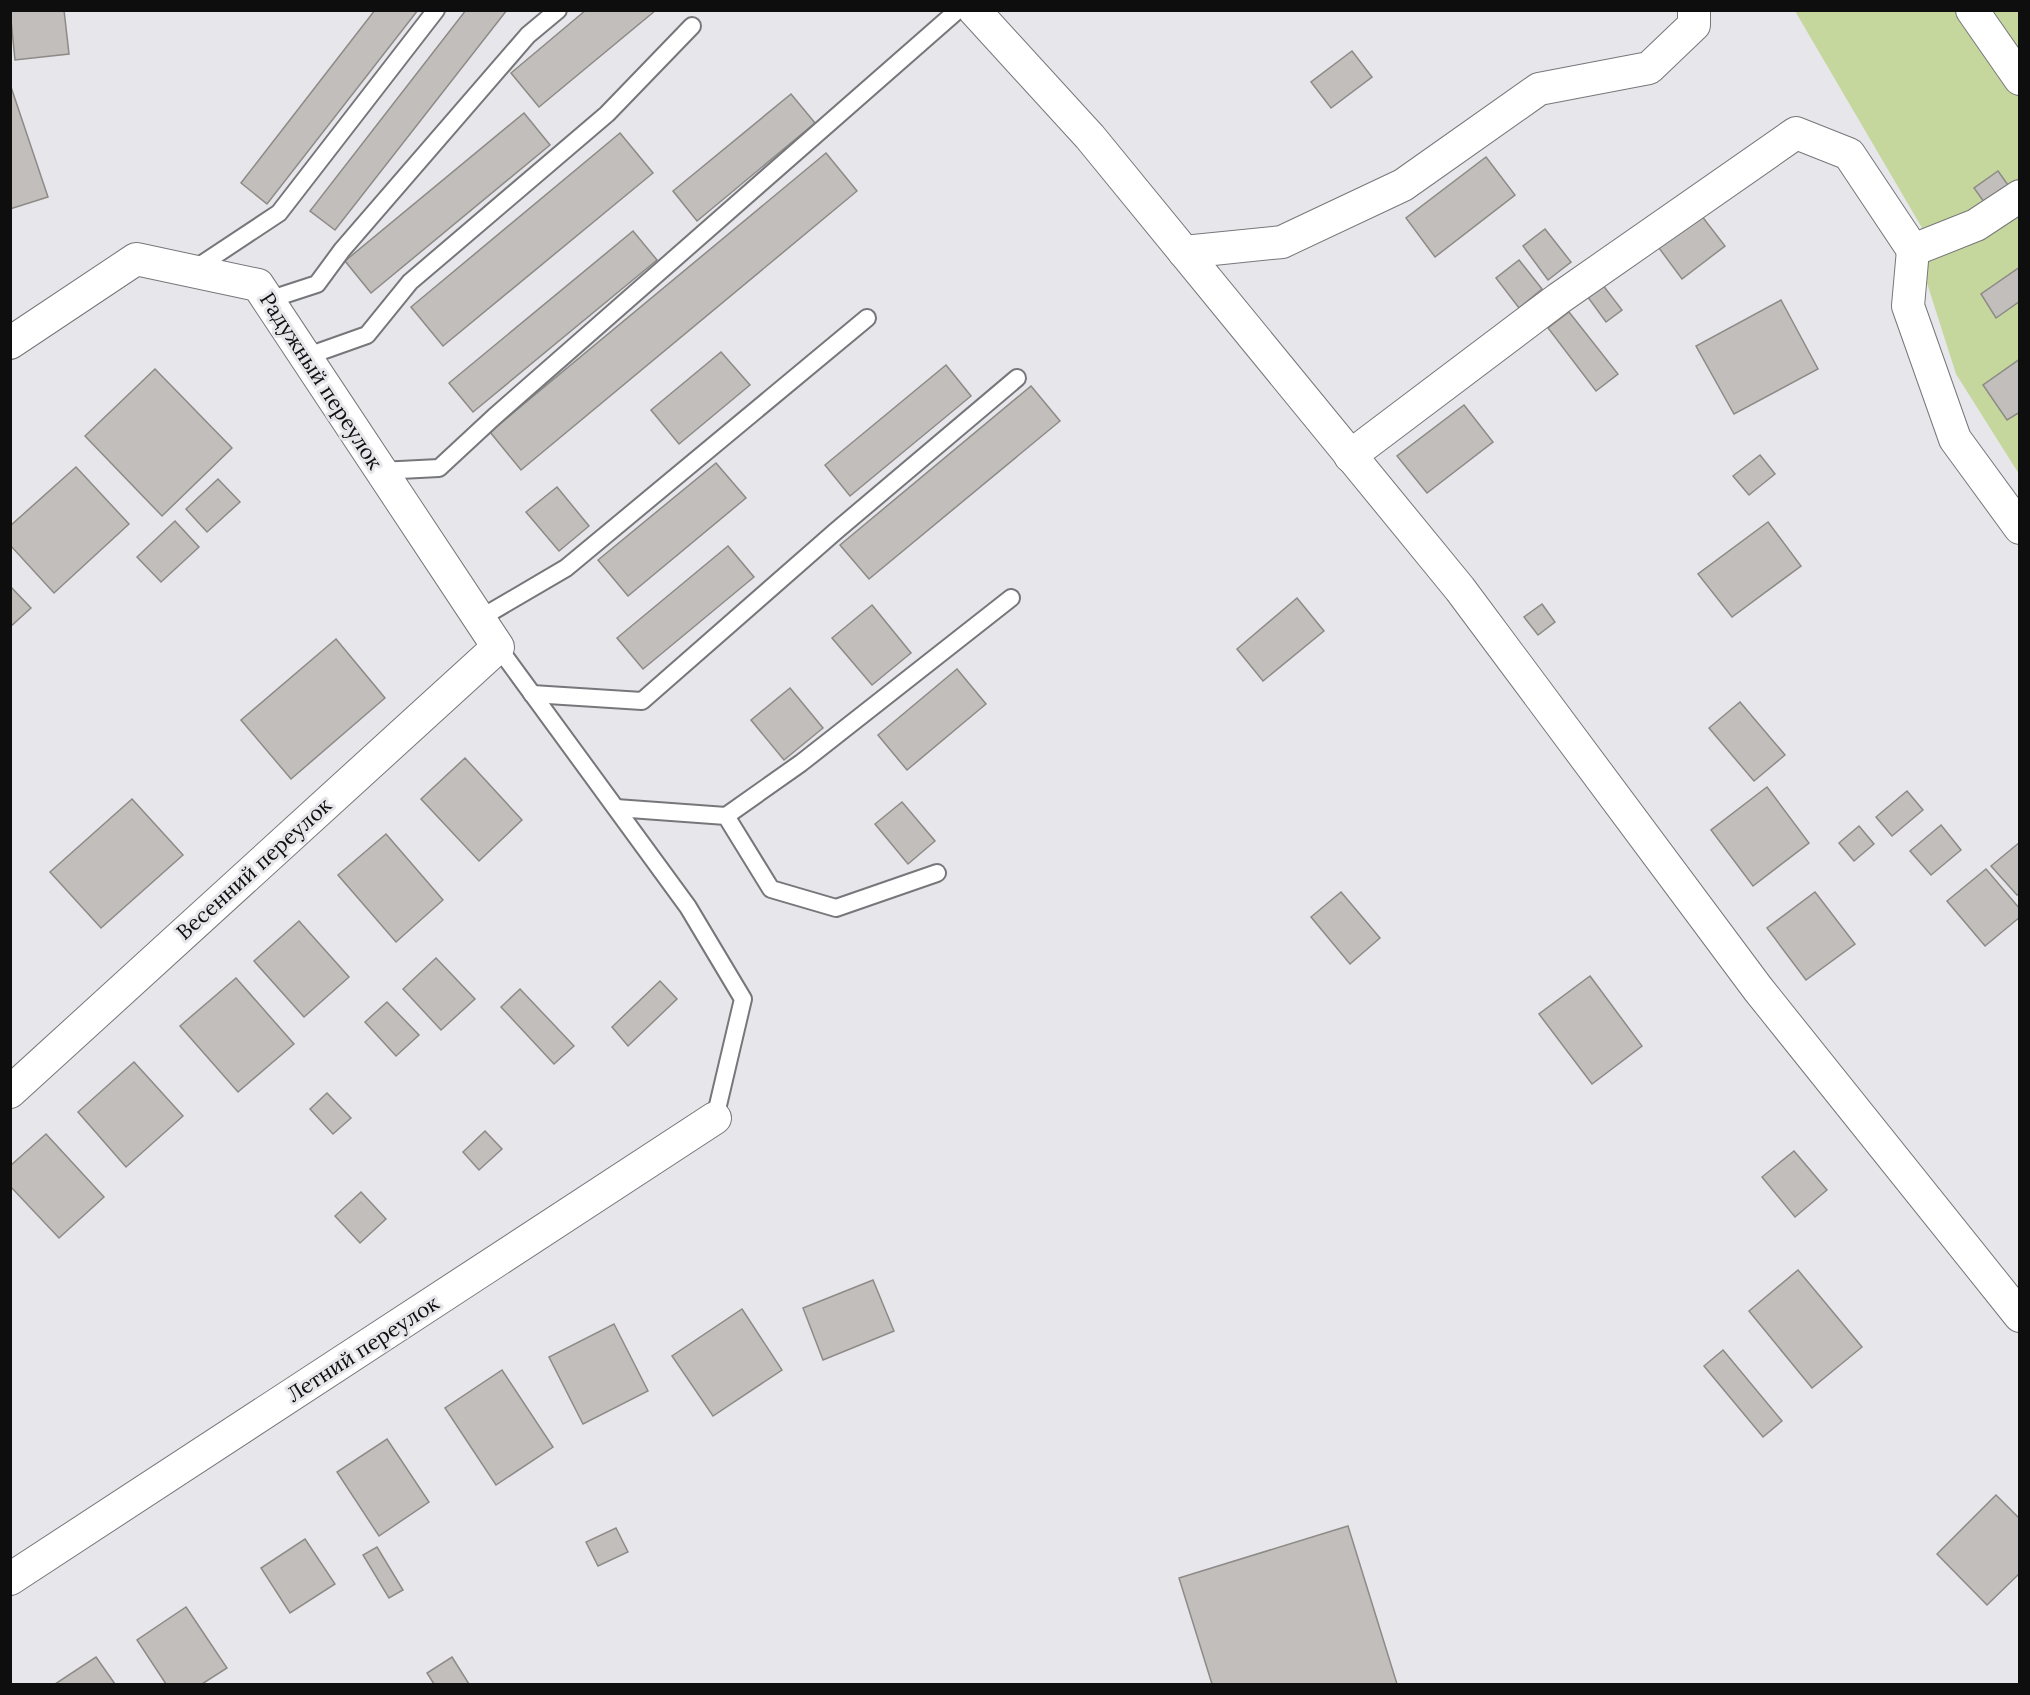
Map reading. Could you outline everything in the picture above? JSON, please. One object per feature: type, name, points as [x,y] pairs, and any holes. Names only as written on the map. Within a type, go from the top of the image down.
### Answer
[{"type":"street","points":[[974,10],[1090,137],[1478,611],[1758,989],[2019,1316]]},
{"type":"street","points":[[1184,252],[1282,242],[1403,185],[1539,89],[1649,68],[1694,25],[1694,10]]},
{"type":"street","points":[[1972,10],[2019,79]]},
{"type":"street","points":[[1350,456],[1558,299],[1796,133],[1850,153],[1913,250],[1908,306],[1955,439],[2019,528]]},
{"type":"street","points":[[1913,250],[1976,225],[2019,196]]},
{"type":"street","name":"Радужный переулок","points":[[10,343],[136,259],[258,285],[498,647]]},
{"type":"street","name":"Весенний переулок","points":[[10,1092],[498,647]]},
{"type":"street","name":"Летний переулок","points":[[10,1580],[715,1118]]},
{"type":"lane","points":[[193,271],[279,213],[436,10]]},
{"type":"lane","points":[[268,300],[317,284],[342,250],[528,34],[558,10]]},
{"type":"lane","points":[[380,471],[439,468],[494,417],[958,10]]},
{"type":"lane","points":[[305,357],[367,335],[410,282],[607,114],[692,26]]},
{"type":"lane","points":[[479,619],[566,568],[867,318]]},
{"type":"lane","points":[[532,694],[642,701],[836,531],[1017,378]]},
{"type":"lane","points":[[616,808],[726,816],[801,763],[1011,598]]},
{"type":"lane","points":[[498,647],[688,907],[743,999],[715,1118]]},
{"type":"lane","points":[[726,816],[771,889],[836,908],[937,873]]},
{"type":"green space","points":[[1795,11],[2019,11],[2019,474],[1956,374],[1927,283],[1928,238]]},
{"type":"building","points":[[10,10],[64,10],[69,54],[15,60]]},
{"type":"building","points":[[375,10],[418,10],[267,204],[241,183]]},
{"type":"building","points":[[466,10],[507,10],[335,230],[310,211]]},
{"type":"building","points":[[586,10],[656,10],[539,107],[511,73]]},
{"type":"building","points":[[1352,51],[1372,77],[1331,108],[1311,82]]},
{"type":"building","points":[[10,84],[48,197],[10,209]]},
{"type":"building","points":[[791,94],[815,123],[697,221],[673,191]]},
{"type":"building","points":[[524,113],[550,145],[371,293],[345,261]]},
{"type":"building","points":[[620,133],[653,173],[443,346],[411,307]]},
{"type":"building","points":[[826,153],[857,191],[521,470],[490,432]]},
{"type":"building","points":[[1486,157],[1515,195],[1435,257],[1406,218]]},
{"type":"building","points":[[1998,171],[2008,185],[1984,202],[1974,188]]},
{"type":"building","points":[[1701,215],[1725,246],[1682,279],[1659,248]]},
{"type":"building","points":[[1545,229],[1571,262],[1548,280],[1523,246]]},
{"type":"building","points":[[633,231],[657,260],[473,412],[449,383]]},
{"type":"building","points":[[1519,260],[1542,289],[1519,308],[1496,278]]},
{"type":"building","points":[[2020,267],[2020,301],[1996,318],[1981,294]]},
{"type":"building","points":[[1602,284],[1622,310],[1606,322],[1587,296]]},
{"type":"building","points":[[1781,300],[1818,369],[1734,414],[1696,346]]},
{"type":"building","points":[[1569,312],[1618,374],[1596,391],[1548,328]]},
{"type":"building","points":[[721,352],[750,385],[679,444],[651,410]]},
{"type":"building","points":[[2020,359],[2020,412],[2007,420],[1983,385]]},
{"type":"building","points":[[946,365],[971,396],[850,496],[825,465]]},
{"type":"building","points":[[155,369],[232,448],[162,516],[85,436]]},
{"type":"building","points":[[1031,386],[1060,421],[869,579],[840,545]]},
{"type":"building","points":[[1464,405],[1493,442],[1427,493],[1397,456]]},
{"type":"building","points":[[1760,455],[1775,474],[1749,495],[1733,476]]},
{"type":"building","points":[[716,463],[746,498],[628,596],[598,560]]},
{"type":"building","points":[[76,467],[129,524],[54,593],[10,545],[10,526]]},
{"type":"building","points":[[218,479],[240,502],[207,532],[186,509]]},
{"type":"building","points":[[557,487],[589,526],[559,551],[526,512]]},
{"type":"building","points":[[175,521],[199,547],[161,582],[137,557]]},
{"type":"building","points":[[1768,522],[1801,566],[1732,617],[1698,574]]},
{"type":"building","points":[[728,546],[754,577],[643,669],[617,638]]},
{"type":"building","points":[[10,586],[31,608],[10,627]]},
{"type":"building","points":[[1297,598],[1324,631],[1263,681],[1237,649]]},
{"type":"building","points":[[1542,604],[1555,622],[1538,635],[1524,617]]},
{"type":"building","points":[[872,605],[911,653],[872,685],[832,638]]},
{"type":"building","points":[[336,639],[385,698],[291,779],[241,720]]},
{"type":"building","points":[[957,669],[986,704],[907,770],[878,735]]},
{"type":"building","points":[[790,688],[823,728],[784,760],[751,720]]},
{"type":"building","points":[[1740,702],[1785,755],[1754,781],[1709,728]]},
{"type":"building","points":[[465,758],[522,820],[479,861],[421,799]]},
{"type":"building","points":[[1767,787],[1809,843],[1753,886],[1711,830]]},
{"type":"building","points":[[1907,791],[1923,810],[1892,836],[1876,817]]},
{"type":"building","points":[[132,799],[183,855],[101,928],[50,872]]},
{"type":"building","points":[[902,802],[935,841],[908,864],[875,824]]},
{"type":"building","points":[[1941,825],[1961,850],[1931,875],[1910,851]]},
{"type":"building","points":[[1859,826],[1874,844],[1854,861],[1839,843]]},
{"type":"building","points":[[386,834],[443,900],[396,942],[338,875]]},
{"type":"building","points":[[2020,842],[2020,893],[2017,895],[1991,866]]},
{"type":"building","points":[[1986,869],[2020,909],[2020,917],[1985,946],[1947,901]]},
{"type":"building","points":[[1341,892],[1380,938],[1350,964],[1311,917]]},
{"type":"building","points":[[1815,892],[1855,944],[1806,980],[1767,928]]},
{"type":"building","points":[[299,921],[349,977],[304,1017],[254,961]]},
{"type":"building","points":[[436,958],[475,999],[441,1030],[403,989]]},
{"type":"building","points":[[1590,976],[1642,1046],[1592,1084],[1539,1014]]},
{"type":"building","points":[[236,978],[294,1044],[238,1092],[180,1026]]},
{"type":"building","points":[[660,981],[677,999],[628,1046],[612,1027]]},
{"type":"building","points":[[520,989],[574,1046],[554,1064],[501,1007]]},
{"type":"building","points":[[387,1002],[419,1035],[396,1056],[365,1022]]},
{"type":"building","points":[[134,1062],[183,1116],[126,1167],[78,1112]]},
{"type":"building","points":[[327,1093],[351,1118],[333,1134],[310,1109]]},
{"type":"building","points":[[485,1131],[502,1149],[479,1170],[463,1152]]},
{"type":"building","points":[[46,1134],[104,1197],[59,1238],[10,1186],[10,1166]]},
{"type":"building","points":[[1794,1151],[1827,1190],[1795,1217],[1762,1177]]},
{"type":"building","points":[[361,1192],[386,1219],[360,1243],[335,1216]]},
{"type":"building","points":[[1798,1270],[1862,1347],[1812,1388],[1749,1311]]},
{"type":"building","points":[[873,1280],[894,1331],[823,1360],[803,1308]]},
{"type":"building","points":[[742,1309],[782,1370],[713,1416],[672,1356]]},
{"type":"building","points":[[614,1324],[648,1391],[583,1424],[549,1357]]},
{"type":"building","points":[[1723,1350],[1782,1421],[1763,1437],[1704,1366]]},
{"type":"building","points":[[502,1370],[553,1447],[496,1485],[445,1408]]},
{"type":"building","points":[[387,1439],[429,1502],[379,1536],[337,1472]]},
{"type":"building","points":[[1996,1495],[2020,1519],[2020,1573],[1987,1605],[1937,1554]]},
{"type":"building","points":[[1348,1526],[1397,1684],[1212,1684],[1179,1578]]},
{"type":"building","points":[[616,1528],[628,1552],[598,1566],[586,1542]]},
{"type":"building","points":[[305,1539],[335,1584],[290,1613],[261,1568]]},
{"type":"building","points":[[377,1547],[403,1590],[389,1598],[363,1555]]},
{"type":"building","points":[[186,1607],[227,1668],[202,1684],[166,1684],[137,1640]]},
{"type":"building","points":[[96,1657],[115,1684],[55,1684]]},
{"type":"building","points":[[452,1657],[469,1684],[434,1684],[427,1673]]}]
